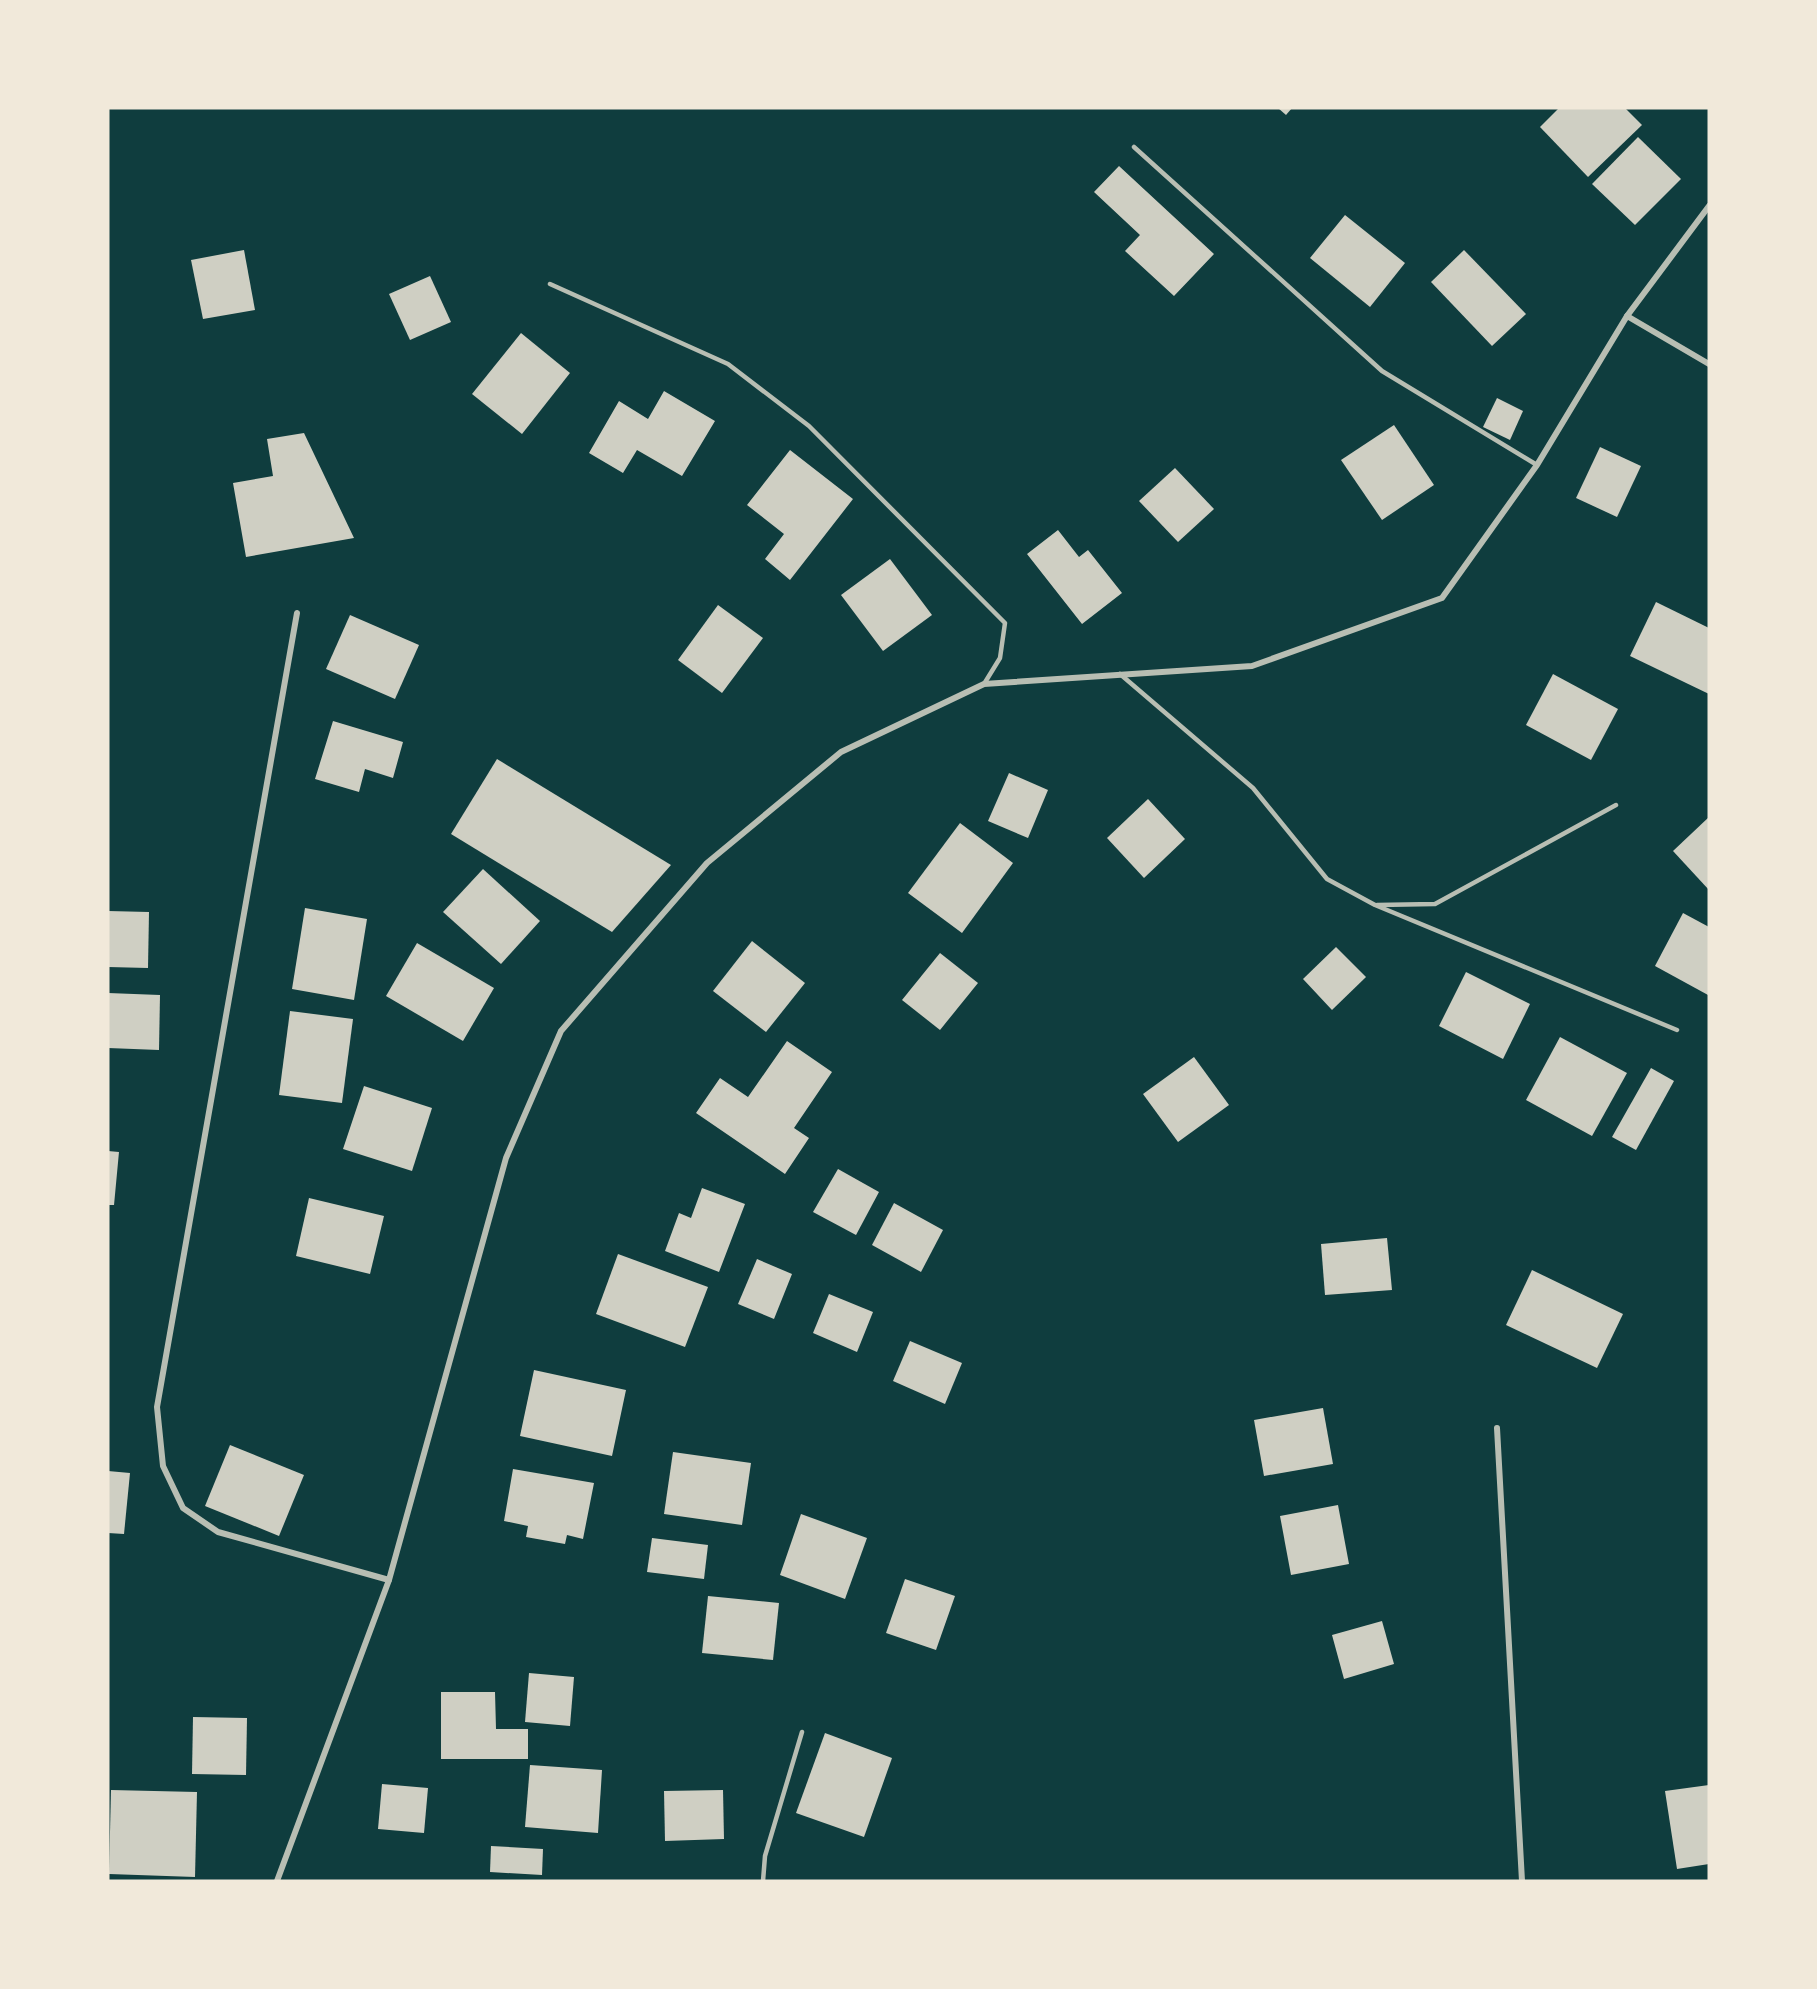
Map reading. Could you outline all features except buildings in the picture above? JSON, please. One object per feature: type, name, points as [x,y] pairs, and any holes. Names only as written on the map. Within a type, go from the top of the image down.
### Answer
[{"type":"street","points":[[277,1881],[389,1580],[506,1158],[561,1031],[707,863],[841,752],[984,684],[1252,666],[1442,598],[1537,465],[1627,316],[1709,206]]},
{"type":"street","points":[[1627,316],[1709,364]]},
{"type":"street","points":[[297,612],[157,1407],[163,1466],[183,1508],[218,1532],[389,1580]]},
{"type":"street","points":[[1497,1428],[1522,1881]]},
{"type":"lane","points":[[1134,147],[1382,371],[1537,465]]},
{"type":"lane","points":[[550,284],[728,364],[809,426],[1005,623],[1000,658],[984,684]]},
{"type":"lane","points":[[1120,674],[1253,788],[1327,879],[1375,905],[1677,1030]]},
{"type":"lane","points":[[1375,905],[1435,904],[1616,805]]},
{"type":"lane","points":[[763,1881],[765,1856],[802,1732]]}]
